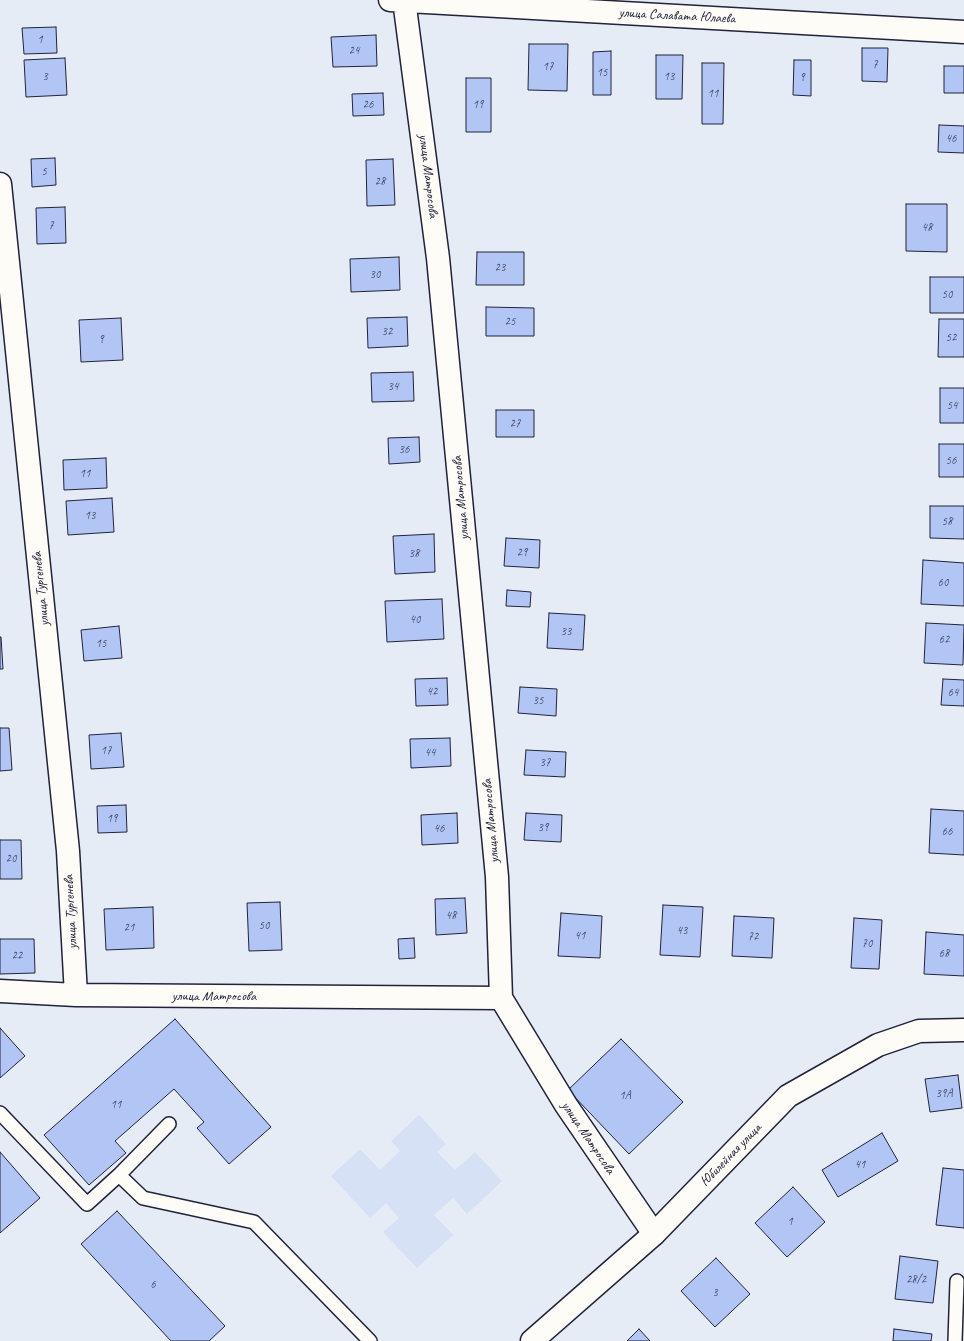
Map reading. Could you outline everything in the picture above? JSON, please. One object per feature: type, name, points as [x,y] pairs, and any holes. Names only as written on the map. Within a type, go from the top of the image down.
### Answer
[{"type":"street","name":"улица Салавата Юлаева","points":[[390,0],[964,32]]},
{"type":"street","name":"улица Матросова","points":[[405,0],[439,266],[496,877],[501,998],[566,1105],[654,1234]]},
{"type":"street","name":"улица Тургенева","points":[[0,184],[68,851],[76,995]]},
{"type":"street","name":"улица Матросова","points":[[0,992],[76,995],[501,998]]},
{"type":"street","name":"Юбилейная улица","points":[[532,1341],[654,1234],[788,1096],[878,1045],[919,1032],[964,1030]]},
{"type":"lane","points":[[0,1113],[87,1204],[119,1175],[169,1124]]},
{"type":"lane","points":[[119,1175],[143,1198],[254,1222],[370,1341]]},
{"type":"lane","points":[[955,1341],[957,1281]]},
{"type":"shaded area","points":[[419,1115],[446,1144],[437,1152],[455,1170],[475,1152],[502,1181],[467,1214],[453,1198],[434,1215],[453,1235],[417,1268],[383,1232],[399,1218],[386,1203],[370,1218],[331,1176],[360,1149],[380,1170],[400,1151],[391,1141]]},
{"type":"building","points":[[56,27],[57,53],[24,54],[22,28]]},
{"type":"building","points":[[376,35],[377,66],[333,67],[331,37]]},
{"type":"building","points":[[529,44],[568,44],[567,91],[528,90]]},
{"type":"building","points":[[862,48],[888,48],[887,82],[862,81]]},
{"type":"building","points":[[611,51],[611,95],[593,95],[593,52]]},
{"type":"building","points":[[656,55],[683,55],[682,99],[656,99]]},
{"type":"building","points":[[65,58],[67,95],[26,97],[24,60]]},
{"type":"building","points":[[794,60],[811,60],[811,96],[793,95]]},
{"type":"building","points":[[702,63],[724,63],[723,124],[702,124]]},
{"type":"building","points":[[944,66],[964,66],[964,93],[944,93]]},
{"type":"building","points":[[466,78],[491,78],[491,132],[466,132]]},
{"type":"building","points":[[383,93],[384,115],[353,116],[352,94]]},
{"type":"building","points":[[939,125],[964,126],[964,153],[938,152]]},
{"type":"building","points":[[55,158],[56,185],[32,187],[31,159]]},
{"type":"building","points":[[393,159],[395,205],[367,206],[366,160]]},
{"type":"building","points":[[906,204],[947,204],[947,252],[906,251]]},
{"type":"building","points":[[65,207],[66,243],[37,244],[36,208]]},
{"type":"building","points":[[477,252],[524,252],[524,285],[476,285]]},
{"type":"building","points":[[399,257],[400,290],[351,292],[350,259]]},
{"type":"building","points":[[930,277],[964,277],[964,313],[930,313]]},
{"type":"building","points":[[486,307],[534,308],[534,336],[486,336]]},
{"type":"building","points":[[407,317],[408,346],[368,348],[367,318]]},
{"type":"building","points":[[121,318],[123,360],[81,362],[79,320]]},
{"type":"building","points":[[939,319],[964,319],[964,357],[938,357]]},
{"type":"building","points":[[413,372],[414,401],[372,402],[371,373]]},
{"type":"building","points":[[940,388],[964,388],[964,423],[940,423]]},
{"type":"building","points":[[496,410],[534,410],[534,437],[496,437]]},
{"type":"building","points":[[419,437],[420,462],[389,464],[388,438]]},
{"type":"building","points":[[939,444],[964,444],[964,477],[939,477]]},
{"type":"building","points":[[106,458],[107,488],[64,490],[63,460]]},
{"type":"building","points":[[112,498],[114,532],[68,535],[66,501]]},
{"type":"building","points":[[930,506],[964,506],[964,539],[930,538]]},
{"type":"building","points":[[434,534],[435,572],[395,574],[393,536]]},
{"type":"building","points":[[506,538],[540,540],[539,568],[504,566]]},
{"type":"building","points":[[923,560],[964,563],[964,606],[921,604]]},
{"type":"building","points":[[507,590],[531,592],[530,607],[506,606]]},
{"type":"building","points":[[442,599],[444,639],[387,642],[385,601]]},
{"type":"building","points":[[549,613],[585,615],[583,650],[547,648]]},
{"type":"building","points":[[926,623],[964,625],[963,665],[924,663]]},
{"type":"building","points":[[119,626],[122,658],[84,661],[81,630]]},
{"type":"building","points":[[1,637],[3,669],[0,669]]},
{"type":"building","points":[[447,678],[448,705],[416,706],[415,679]]},
{"type":"building","points":[[943,679],[964,680],[964,706],[941,705]]},
{"type":"building","points":[[520,687],[557,689],[556,716],[518,713]]},
{"type":"building","points":[[0,728],[9,728],[12,770],[0,771]]},
{"type":"building","points":[[121,733],[124,767],[91,769],[89,735]]},
{"type":"building","points":[[450,738],[451,766],[411,768],[410,739]]},
{"type":"building","points":[[526,750],[566,752],[565,777],[524,775]]},
{"type":"building","points":[[126,805],[127,832],[98,833],[97,806]]},
{"type":"building","points":[[931,809],[964,811],[964,855],[929,853]]},
{"type":"building","points":[[457,813],[458,843],[422,845],[421,815]]},
{"type":"building","points":[[526,813],[562,815],[561,842],[524,840]]},
{"type":"building","points":[[0,840],[21,840],[22,879],[0,879]]},
{"type":"building","points":[[465,898],[467,933],[436,935],[435,899]]},
{"type":"building","points":[[280,902],[282,950],[249,951],[247,903]]},
{"type":"building","points":[[663,905],[703,907],[700,957],[660,955]]},
{"type":"building","points":[[153,907],[154,948],[106,950],[104,909]]},
{"type":"building","points":[[561,913],[602,916],[600,958],[558,956]]},
{"type":"building","points":[[734,916],[774,918],[772,958],[732,956]]},
{"type":"building","points":[[854,918],[882,920],[879,969],[851,968]]},
{"type":"building","points":[[926,932],[964,935],[964,976],[924,974]]},
{"type":"building","points":[[414,938],[415,958],[399,959],[398,939]]},
{"type":"building","points":[[0,939],[34,939],[35,973],[0,974]]},
{"type":"building","points":[[175,1019],[271,1127],[229,1164],[197,1128],[204,1122],[174,1089],[115,1141],[126,1153],[89,1185],[44,1135]]},
{"type":"building","points":[[0,1028],[25,1056],[0,1078]]},
{"type":"building","points":[[621,1039],[683,1102],[629,1154],[568,1090]]},
{"type":"building","points":[[958,1075],[962,1108],[930,1112],[925,1079]]},
{"type":"building","points":[[882,1133],[898,1161],[838,1197],[822,1170]]},
{"type":"building","points":[[0,1152],[40,1198],[0,1233]]},
{"type":"building","points":[[943,1168],[964,1170],[964,1228],[936,1225]]},
{"type":"building","points":[[793,1187],[825,1222],[787,1257],[755,1223]]},
{"type":"building","points":[[117,1211],[225,1326],[209,1341],[171,1341],[81,1244]]},
{"type":"building","points":[[900,1256],[938,1261],[933,1303],[895,1299]]},
{"type":"building","points":[[716,1258],[750,1294],[715,1327],[681,1291]]},
{"type":"building","points":[[639,1329],[650,1341],[627,1341]]},
{"type":"building","points":[[894,1329],[932,1334],[931,1341],[893,1341]]}]
